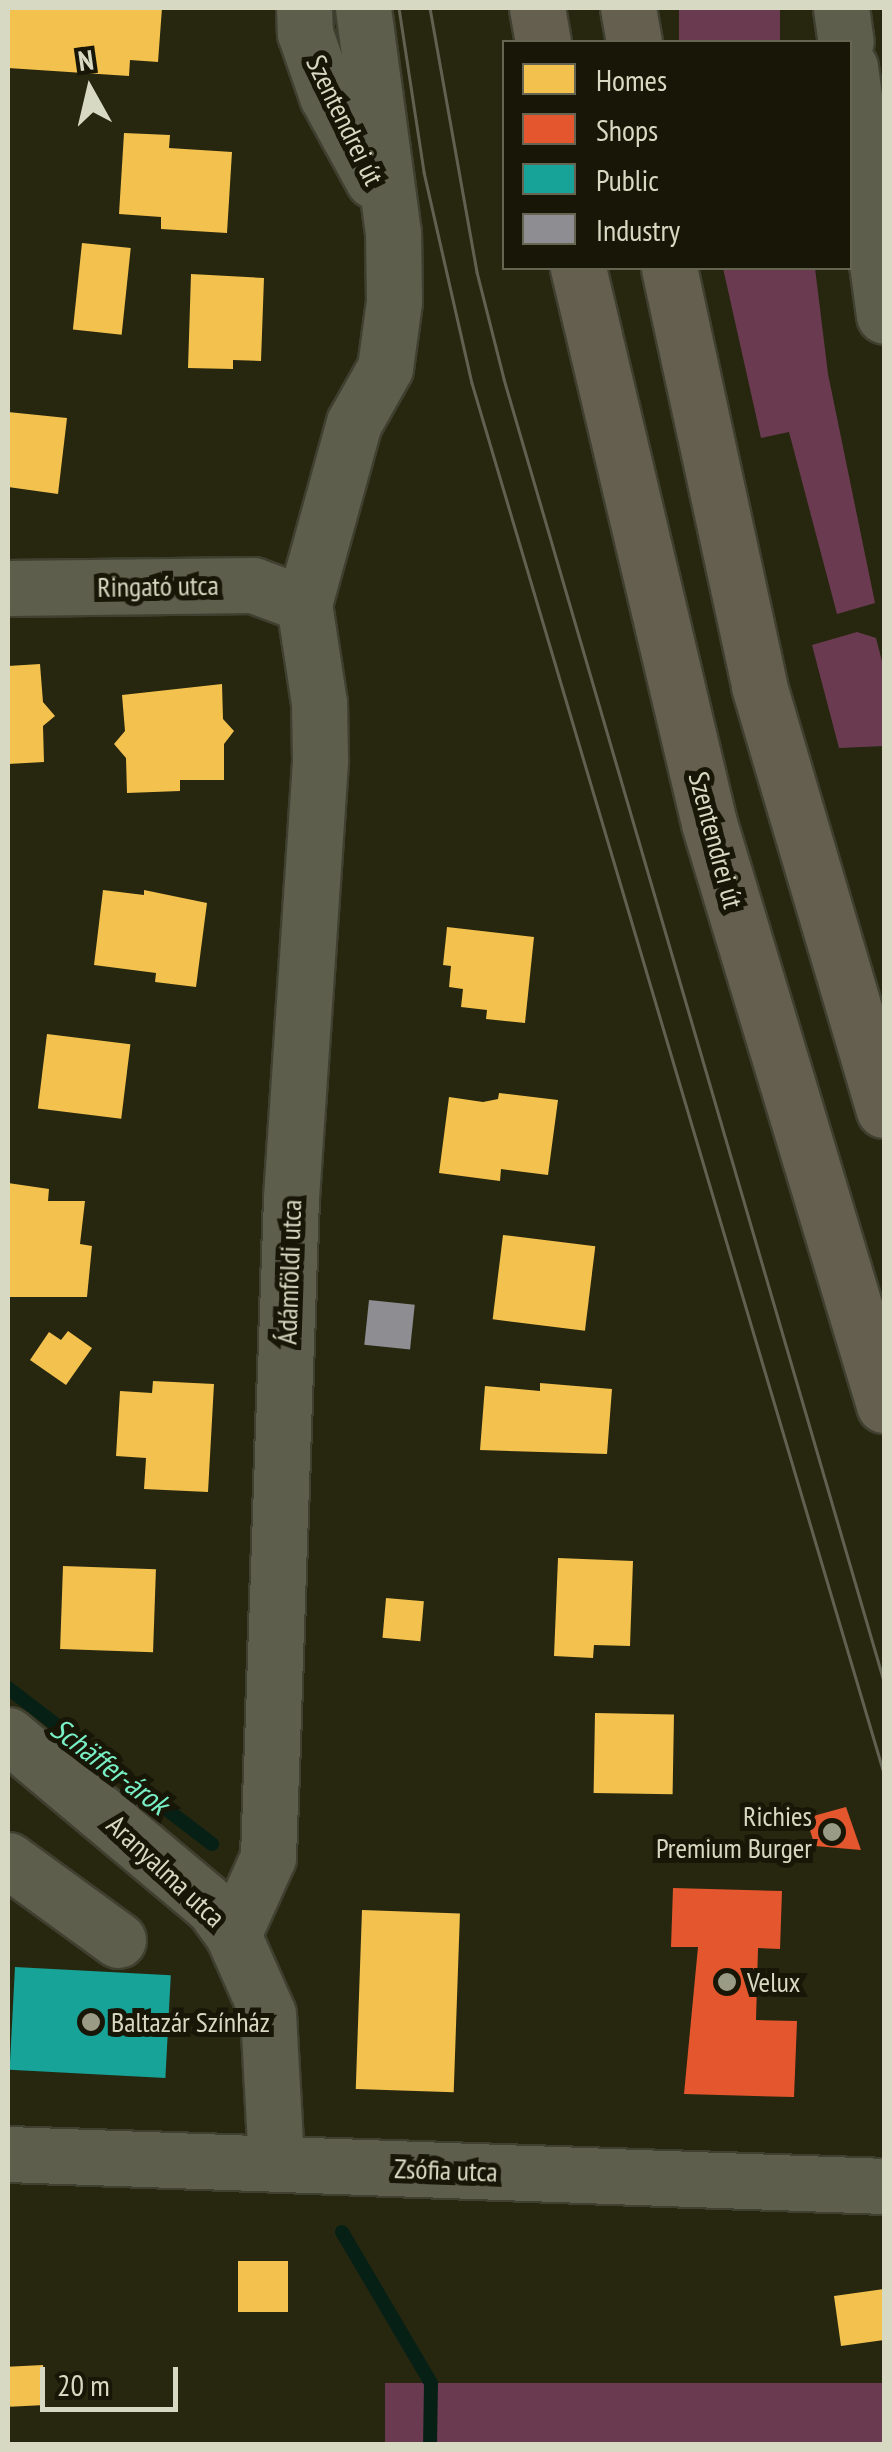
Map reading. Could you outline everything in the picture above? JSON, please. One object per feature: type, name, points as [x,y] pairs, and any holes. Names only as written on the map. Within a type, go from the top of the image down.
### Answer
[{"type":"main road","points":[[537,8],[542,40]]},
{"type":"main road","points":[[628,8],[634,40]]},
{"type":"main road","name":"Szentendrei út","points":[[578,270],[709,823],[884,1405]]},
{"type":"main road","points":[[669,270],[758,686],[884,1110]]},
{"type":"street","name":"Szentendrei út","points":[[304,8],[304,32],[327,96],[389,209]]},
{"type":"street","name":"Szentendrei út","points":[[363,8],[389,209]]},
{"type":"street","points":[[841,8],[846,40]]},
{"type":"street","points":[[852,82],[884,316]]},
{"type":"street","points":[[304,604],[354,423],[385,368],[394,301],[389,209]]},
{"type":"street","name":"Ringató utca","points":[[8,588],[253,585],[304,604]]},
{"type":"street","name":"Ádámföldi utca","points":[[233,1934],[268,1856],[292,1198],[320,760],[319,704],[304,604]]},
{"type":"street","name":"Aranyalma utca","points":[[8,1735],[212,1907],[233,1934],[268,2014],[276,2164]]},
{"type":"street","points":[[8,1860],[118,1940]]},
{"type":"street","name":"Zsófia utca","points":[[8,2154],[884,2186]]},
{"type":"shaded area","points":[[679,8],[780,8],[780,40],[679,40]]},
{"type":"shaded area","points":[[723,270],[815,270],[828,374],[875,603],[837,614],[789,432],[761,438]]},
{"type":"shaded area","points":[[857,632],[876,638],[884,669],[884,746],[839,748],[812,645]]},
{"type":"shaded area","points":[[385,2383],[884,2383],[884,2444],[385,2444]]},
{"type":"building: Homes","points":[[8,8],[162,8],[158,62],[130,60],[129,76],[8,68]]},
{"type":"building: Homes","points":[[124,133],[170,135],[169,148],[232,152],[227,233],[161,229],[161,217],[119,214]]},
{"type":"building: Homes","points":[[82,243],[131,248],[122,335],[73,330]]},
{"type":"building: Homes","points":[[191,274],[264,278],[261,361],[233,360],[233,369],[188,368]]},
{"type":"building: Homes","points":[[8,412],[67,418],[58,494],[8,487]]},
{"type":"building: Homes","points":[[40,664],[43,702],[55,716],[43,726],[44,762],[8,764],[8,666]]},
{"type":"building: Homes","points":[[222,684],[223,719],[234,731],[224,744],[224,780],[180,780],[180,791],[127,793],[126,758],[114,744],[125,731],[122,695]]},
{"type":"building: Homes","points":[[103,890],[144,895],[144,890],[207,903],[196,987],[155,982],[156,973],[94,965]]},
{"type":"building: Homes","points":[[447,927],[534,937],[525,1023],[486,1019],[487,1010],[461,1007],[463,989],[449,987],[451,966],[443,965]]},
{"type":"building: Homes","points":[[47,1034],[130,1044],[121,1119],[38,1108]]},
{"type":"building: Homes","points":[[499,1093],[558,1100],[548,1175],[501,1169],[500,1181],[439,1173],[449,1097],[483,1102],[498,1099]]},
{"type":"building: Homes","points":[[8,1183],[49,1189],[48,1201],[85,1201],[80,1244],[92,1246],[87,1297],[8,1297]]},
{"type":"building: Homes","points":[[503,1235],[595,1246],[585,1331],[493,1319]]},
{"type":"building: Homes","points":[[68,1331],[92,1348],[66,1385],[30,1360],[49,1332],[61,1340]]},
{"type":"building: Homes","points":[[153,1381],[214,1384],[208,1492],[144,1489],[146,1458],[116,1456],[120,1391],[152,1393]]},
{"type":"building: Homes","points":[[540,1383],[612,1389],[607,1454],[480,1450],[485,1386],[540,1391]]},
{"type":"building: Homes","points":[[558,1558],[633,1561],[630,1646],[594,1645],[593,1658],[554,1656]]},
{"type":"building: Homes","points":[[63,1566],[156,1569],[153,1652],[60,1649]]},
{"type":"building: Homes","points":[[386,1598],[424,1601],[420,1641],[383,1638]]},
{"type":"building: Homes","points":[[595,1713],[674,1714],[673,1794],[594,1793]]},
{"type":"building: Homes","points":[[362,1910],[460,1913],[454,2092],[356,2089]]},
{"type":"building: Homes","points":[[238,2261],[288,2261],[288,2312],[238,2312]]},
{"type":"building: Homes","points":[[884,2289],[884,2340],[841,2346],[834,2296]]},
{"type":"building: Homes","points":[[43,2365],[45,2405],[10,2407],[8,2367]]},
{"type":"building: Shops","name":"Richies Premium Burger","points":[[846,1807],[861,1850],[815,1846],[806,1818]]},
{"type":"building: Shops","name":"Velux","points":[[673,1888],[782,1891],[780,1949],[758,1948],[756,2020],[797,2021],[794,2097],[684,2094],[698,1947],[671,1947]]},
{"type":"building: Public","name":"Baltazár Színház","points":[[15,1967],[171,1975],[165,2078],[10,2070]]},
{"type":"building: Industry","points":[[369,1300],[415,1305],[410,1350],[364,1345]]},
{"type":"waterway","name":"Schäffer-árok","points":[[8,1688],[212,1844]]},
{"type":"waterway","name":"Schäffer-árok","points":[[342,2232],[431,2383],[430,2444]]},
{"type":"tram line","points":[[399,8],[424,172],[472,383],[884,1773]]},
{"type":"tram line","points":[[430,8],[477,272],[504,379],[884,1681]]},
{"type":"place","name":"Richies Premium Burger","points":[[832,1832]]},
{"type":"place","name":"Velux","points":[[727,1982]]},
{"type":"place","name":"Baltazár Színház","points":[[91,2022]]}]
